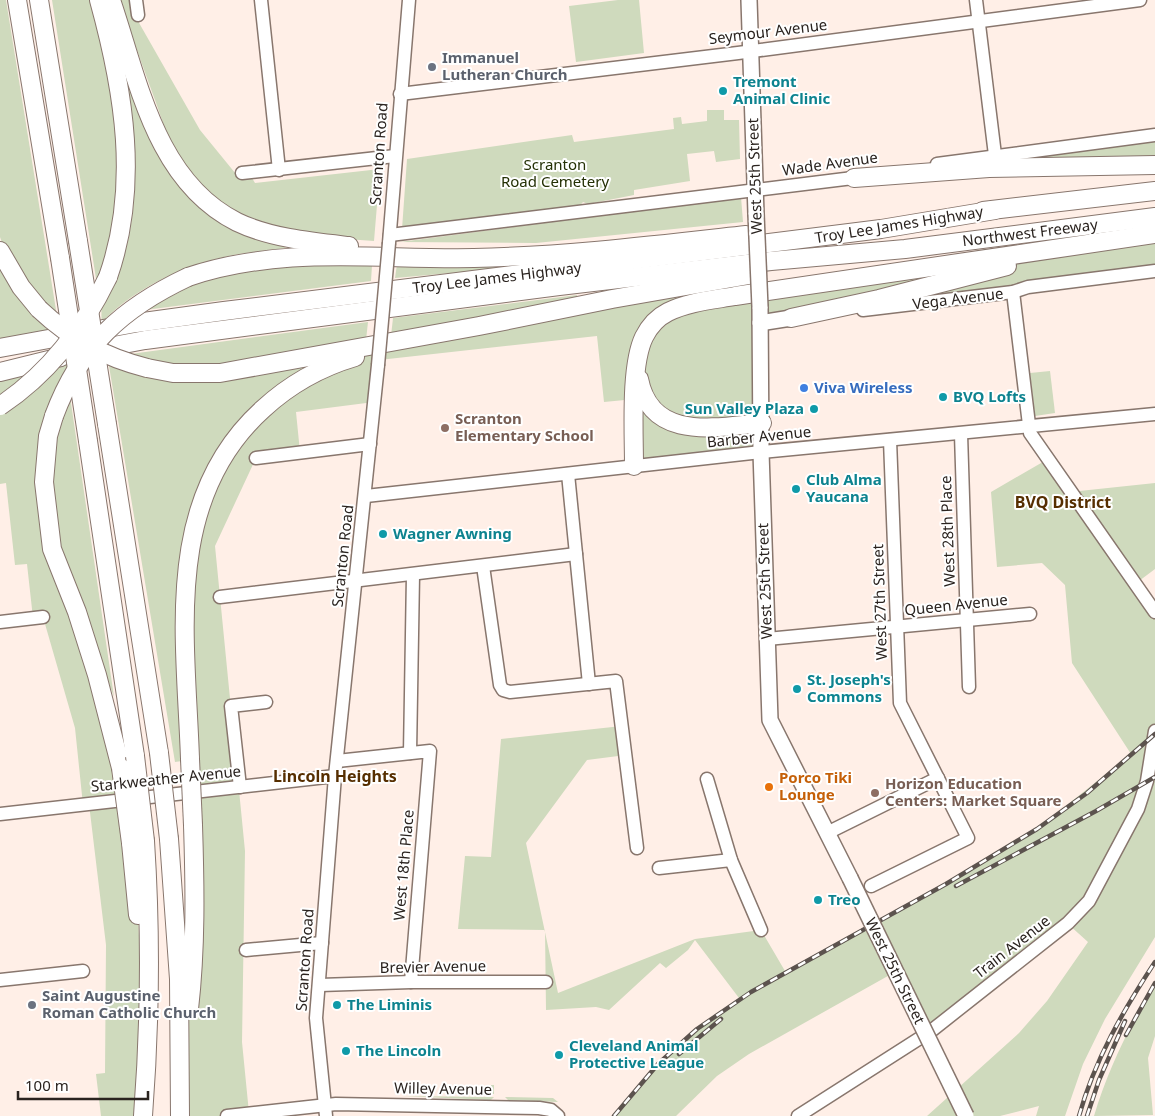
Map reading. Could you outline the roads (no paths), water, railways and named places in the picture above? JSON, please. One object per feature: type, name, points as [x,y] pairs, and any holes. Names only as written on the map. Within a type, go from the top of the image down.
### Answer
[{"type":"highway","points":[[17,0],[60,258],[136,756],[147,1068],[143,1116]]},
{"type":"highway","points":[[39,0],[159,753],[169,839],[179,979],[180,1116]]},
{"type":"highway","points":[[0,406],[40,375],[58,356],[82,323],[108,277],[122,229],[127,165],[121,95],[99,0]]},
{"type":"highway","points":[[111,0],[151,119],[163,147],[179,174],[202,198],[238,222],[277,234],[374,249],[464,250],[652,245]]},
{"type":"highway","points":[[854,178],[989,168],[1155,165]]},
{"type":"highway","name":"Northwest Freeway","points":[[995,210],[1155,191]]},
{"type":"highway","points":[[138,842],[122,768],[101,687],[80,621],[52,549],[44,482],[48,436],[66,386],[80,362],[112,324],[145,299],[188,277],[230,265],[295,256],[497,258],[652,245],[895,218],[995,210]]},
{"type":"highway","name":"Troy Lee James Highway","points":[[0,348],[136,324],[224,311],[882,229],[995,210]]},
{"type":"highway","name":"Northwest Freeway","points":[[905,249],[1155,217]]},
{"type":"highway","points":[[791,318],[879,299],[1020,263],[1155,236]]},
{"type":"highway","points":[[634,466],[636,364],[644,335],[658,319],[681,306],[1155,236]]},
{"type":"highway","points":[[0,251],[21,287],[39,309],[66,333],[85,345],[128,363],[147,368],[180,373],[220,373],[479,326],[612,299],[905,249]]},
{"type":"highway","name":"Troy Lee James Highway","points":[[0,372],[145,340],[559,286],[771,261],[905,249]]},
{"type":"highway","points":[[181,1087],[194,967],[193,825],[185,614],[189,549],[203,497],[216,468],[233,441],[270,402],[316,372],[367,354],[479,326]]},
{"type":"highway","points":[[636,364],[645,397],[654,409],[676,424],[690,428],[706,429],[762,423]]},
{"type":"main road","name":"West 25th Street","points":[[750,0],[760,307],[761,452],[770,720],[850,878],[966,1116]]},
{"type":"main road","name":"Vega Avenue","points":[[760,323],[791,318]]},
{"type":"street","points":[[136,0],[138,15]]},
{"type":"street","points":[[261,0],[279,170]]},
{"type":"street","name":"Scranton Road","points":[[325,1110],[316,1018],[335,776],[366,496],[409,0]]},
{"type":"street","points":[[976,0],[995,155]]},
{"type":"street","name":"Seymour Avenue","points":[[400,94],[751,51],[1140,0]]},
{"type":"street","name":"Wade Avenue","points":[[389,239],[854,178],[995,155],[1155,135]]},
{"type":"street","points":[[242,173],[395,156]]},
{"type":"street","name":"Vega Avenue","points":[[791,318],[1013,292],[1028,287],[1155,271]]},
{"type":"street","points":[[1013,292],[1030,433],[1072,496],[1155,612]]},
{"type":"street","name":"Barber Avenue","points":[[366,496],[761,452],[1155,414]]},
{"type":"street","name":"West 28th Place","points":[[960,434],[969,687]]},
{"type":"street","name":"West 27th Street","points":[[871,886],[968,838],[900,703],[890,440]]},
{"type":"street","points":[[256,458],[370,444]]},
{"type":"street","points":[[568,474],[589,684]]},
{"type":"street","points":[[220,597],[357,582],[576,554]]},
{"type":"street","points":[[483,566],[500,685],[503,690],[510,692],[616,681],[637,848]]},
{"type":"street","points":[[338,761],[410,753],[413,575]]},
{"type":"street","name":"Queen Avenue","points":[[767,639],[1030,614]]},
{"type":"street","points":[[0,622],[43,617]]},
{"type":"street","points":[[240,787],[231,706],[266,702]]},
{"type":"street","name":"Train Avenue","points":[[798,1116],[931,1031],[1068,923],[1089,901],[1138,809],[1147,781],[1155,731]]},
{"type":"street","name":"West 18th Place","points":[[410,753],[430,751],[410,982]]},
{"type":"street","name":"Starkweather Avenue","points":[[0,814],[335,776]]},
{"type":"street","points":[[826,833],[938,778]]},
{"type":"street","points":[[707,779],[731,860],[762,930]]},
{"type":"street","points":[[658,868],[731,860]]},
{"type":"street","points":[[246,950],[322,943]]},
{"type":"street","points":[[0,980],[83,971]]},
{"type":"street","name":"Brevier Avenue","points":[[320,985],[410,982],[546,982]]},
{"type":"street","name":"Willey Avenue","points":[[227,1116],[325,1110],[454,1111],[546,1108],[558,1116]]},
{"type":"railway","points":[[614,1116],[658,1064],[697,1029],[751,992],[946,884],[1037,829],[1087,793],[1155,734]]},
{"type":"railway","points":[[956,886],[1155,777]]},
{"type":"railway","points":[[1079,1116],[1093,1075],[1111,1036],[1155,962]]},
{"type":"railway","points":[[1126,1035],[1155,983]]},
{"type":"railway","points":[[679,1054],[721,1019]]},
{"type":"railway","points":[[1087,1116],[1099,1080],[1125,1021]]},
{"type":"place","name":"Immanuel Lutheran Church","points":[[432,67]]},
{"type":"place","name":"Tremont Animal Clinic","points":[[723,91]]},
{"type":"place","name":"Viva Wireless","points":[[804,388]]},
{"type":"place","name":"BVQ Lofts","points":[[943,397]]},
{"type":"place","name":"Sun Valley Plaza","points":[[814,409]]},
{"type":"place","name":"Scranton Elementary School","points":[[445,428]]},
{"type":"place","name":"Club Alma Yaucana","points":[[796,489]]},
{"type":"place","name":"Wagner Awning","points":[[383,534]]},
{"type":"place","name":"St. Joseph's Commons","points":[[797,689]]},
{"type":"place","name":"Porco Tiki Lounge","points":[[769,787]]},
{"type":"place","name":"Horizon Education Centers: Market Square","points":[[875,793]]},
{"type":"place","name":"Treo","points":[[818,900]]},
{"type":"place","name":"Saint Augustine Roman Catholic Church","points":[[32,1005]]},
{"type":"place","name":"The Liminis","points":[[337,1005]]},
{"type":"place","name":"The Lincoln","points":[[346,1051]]},
{"type":"place","name":"Cleveland Animal Protective League","points":[[559,1055]]},
{"type":"district","name":"BVQ District","points":[[1063,502]]},
{"type":"district","name":"Lincoln Heights","points":[[335,776]]},
{"type":"park label","name":"Scranton Road Cemetery","points":[[555,174]]}]
